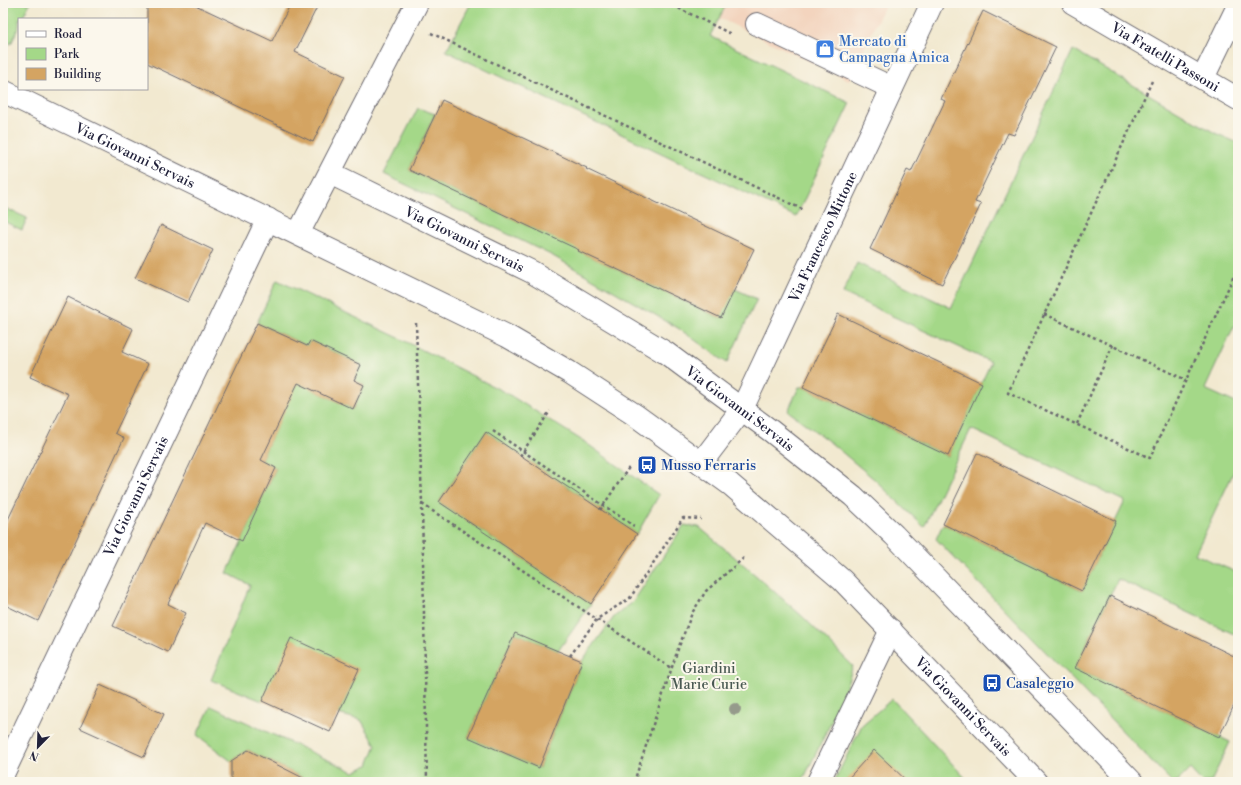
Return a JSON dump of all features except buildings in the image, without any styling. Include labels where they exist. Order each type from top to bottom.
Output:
[{"type":"street","points":[[298,234],[417,3]]},
{"type":"street","name":"Via Francesco Mittone","points":[[701,463],[742,409],[932,3]]},
{"type":"street","name":"Via Fratelli Passoni","points":[[1073,3],[1238,99]]},
{"type":"street","points":[[1203,78],[1238,6]]},
{"type":"street","points":[[757,24],[892,88]]},
{"type":"street","name":"Via Giovanni Servais","points":[[3,91],[507,336],[569,372],[635,415],[730,484],[842,580],[1036,782]]},
{"type":"street","name":"Via Giovanni Servais","points":[[330,173],[532,272],[666,353],[742,409],[853,496],[894,535],[1132,782]]},
{"type":"street","name":"Via Giovanni Servais","points":[[3,774],[268,219]]},
{"type":"street","points":[[818,782],[891,630]]},
{"type":"path","points":[[407,22],[830,222]]},
{"type":"path","points":[[1164,55],[1008,392],[1150,458],[1238,267]]},
{"type":"path","points":[[415,291],[422,504],[427,782]]},
{"type":"path","points":[[1044,314],[1186,380]]},
{"type":"path","points":[[1078,424],[1113,345]]},
{"type":"path","points":[[520,456],[550,411]]},
{"type":"path","points":[[493,432],[634,526]]},
{"type":"path","points":[[600,510],[630,466]]},
{"type":"path","points":[[422,504],[671,668]]},
{"type":"path","points":[[570,656],[596,619],[630,598],[683,518],[701,519]]},
{"type":"path","points":[[634,782],[671,668],[692,613],[706,591],[746,556]]},
{"type":"shaded area","name":"Mercato di Campagna Amica","points":[[727,3],[886,3],[849,80],[719,18]]},
{"type":"green space","points":[[3,3],[30,3],[22,18],[18,18],[18,28],[11,44],[3,40]]},
{"type":"green space","points":[[471,3],[727,3],[710,36],[850,103],[796,217],[446,51]]},
{"type":"green space","points":[[1073,50],[1215,133],[1238,143],[1238,327],[1234,326],[1205,389],[1238,404],[1238,463],[1195,554],[1238,573],[1238,636],[1118,579],[1075,668],[1230,742],[1211,782],[1202,782],[1190,769],[1177,782],[1172,782],[936,539],[943,524],[1082,591],[1125,501],[971,429],[924,527],[874,479],[831,443],[788,411],[799,387],[803,387],[948,456],[991,362],[843,293],[857,263],[951,308]]},
{"type":"green space","points":[[418,108],[435,114],[409,170],[554,238],[603,198],[579,251],[720,318],[735,289],[757,299],[727,363],[678,328],[553,256],[384,174]]},
{"type":"green space","points":[[3,207],[27,218],[22,230],[3,221]]},
{"type":"green space","name":"Giardini Marie Curie","points":[[277,280],[401,339],[508,394],[586,443],[659,495],[637,534],[486,432],[439,502],[591,604],[558,651],[515,633],[468,737],[539,768],[582,661],[614,617],[633,602],[684,525],[699,527],[802,616],[853,666],[841,702],[802,782],[311,782],[248,750],[231,761],[197,735],[211,706],[354,772],[368,765],[376,745],[361,720],[338,714],[358,669],[262,701],[211,680],[250,585],[227,573],[276,468],[261,460],[297,382],[353,409],[364,385],[354,380],[361,365],[310,341],[307,346],[257,323]]},
{"type":"green space","points":[[892,699],[969,782],[834,782],[862,725]]},
{"type":"place","name":"Mercato di Campagna Amica","points":[[825,49]]},
{"type":"place","name":"Musso Ferraris","points":[[647,465]]},
{"type":"place","name":"Casaleggio","points":[[992,683]]}]
